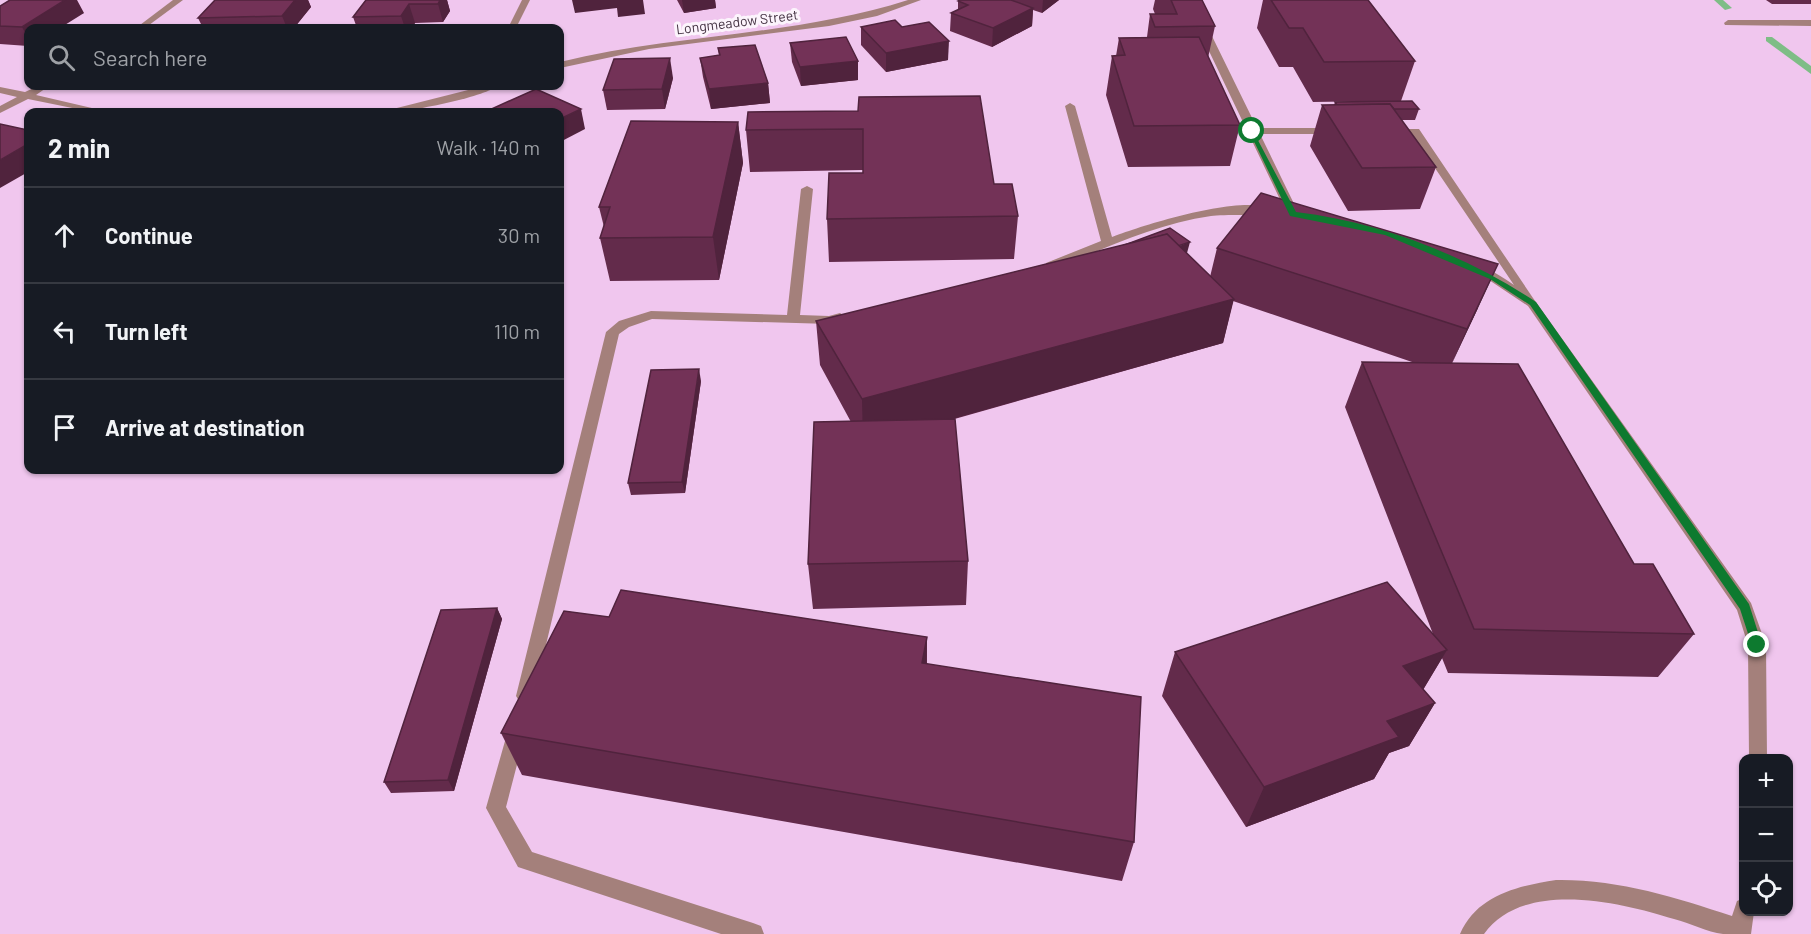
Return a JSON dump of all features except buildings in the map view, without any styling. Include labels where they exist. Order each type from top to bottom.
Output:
[{"type":"street","points":[[146,24],[179,0]]},
{"type":"street","points":[[514,24],[526,0]]},
{"type":"street","name":"Longmeadow Street","points":[[564,64],[623,51],[837,22],[917,0]]},
{"type":"street","points":[[1197,14],[1293,214]]},
{"type":"street","points":[[1728,24],[1811,23]]},
{"type":"street","points":[[0,90],[84,108]]},
{"type":"street","points":[[0,110],[37,90]]},
{"type":"street","points":[[405,108],[480,90]]},
{"type":"street","points":[[1070,106],[1108,244]]},
{"type":"street","points":[[1252,131],[1346,131]]},
{"type":"street","points":[[1380,131],[1415,131],[1745,608],[1757,645],[1758,754]]},
{"type":"street","points":[[793,319],[807,189]]},
{"type":"street","points":[[1030,273],[1165,222],[1215,212],[1252,209],[1309,216]]},
{"type":"street","points":[[1462,264],[1493,277],[1533,303]]},
{"type":"street","points":[[753,934],[525,860],[496,808],[613,332],[624,324],[651,315],[830,320],[852,315]]},
{"type":"street","points":[[1471,934],[1493,907],[1550,889],[1633,894],[1741,932],[1742,916]]},
{"type":"waterway","points":[[1718,0],[1728,8]]},
{"type":"waterway","points":[[1769,39],[1811,71]]},
{"type":"route","points":[[1252,131],[1293,214],[1317,217],[1388,234],[1493,277],[1533,303],[1745,608],[1757,645]]}]
